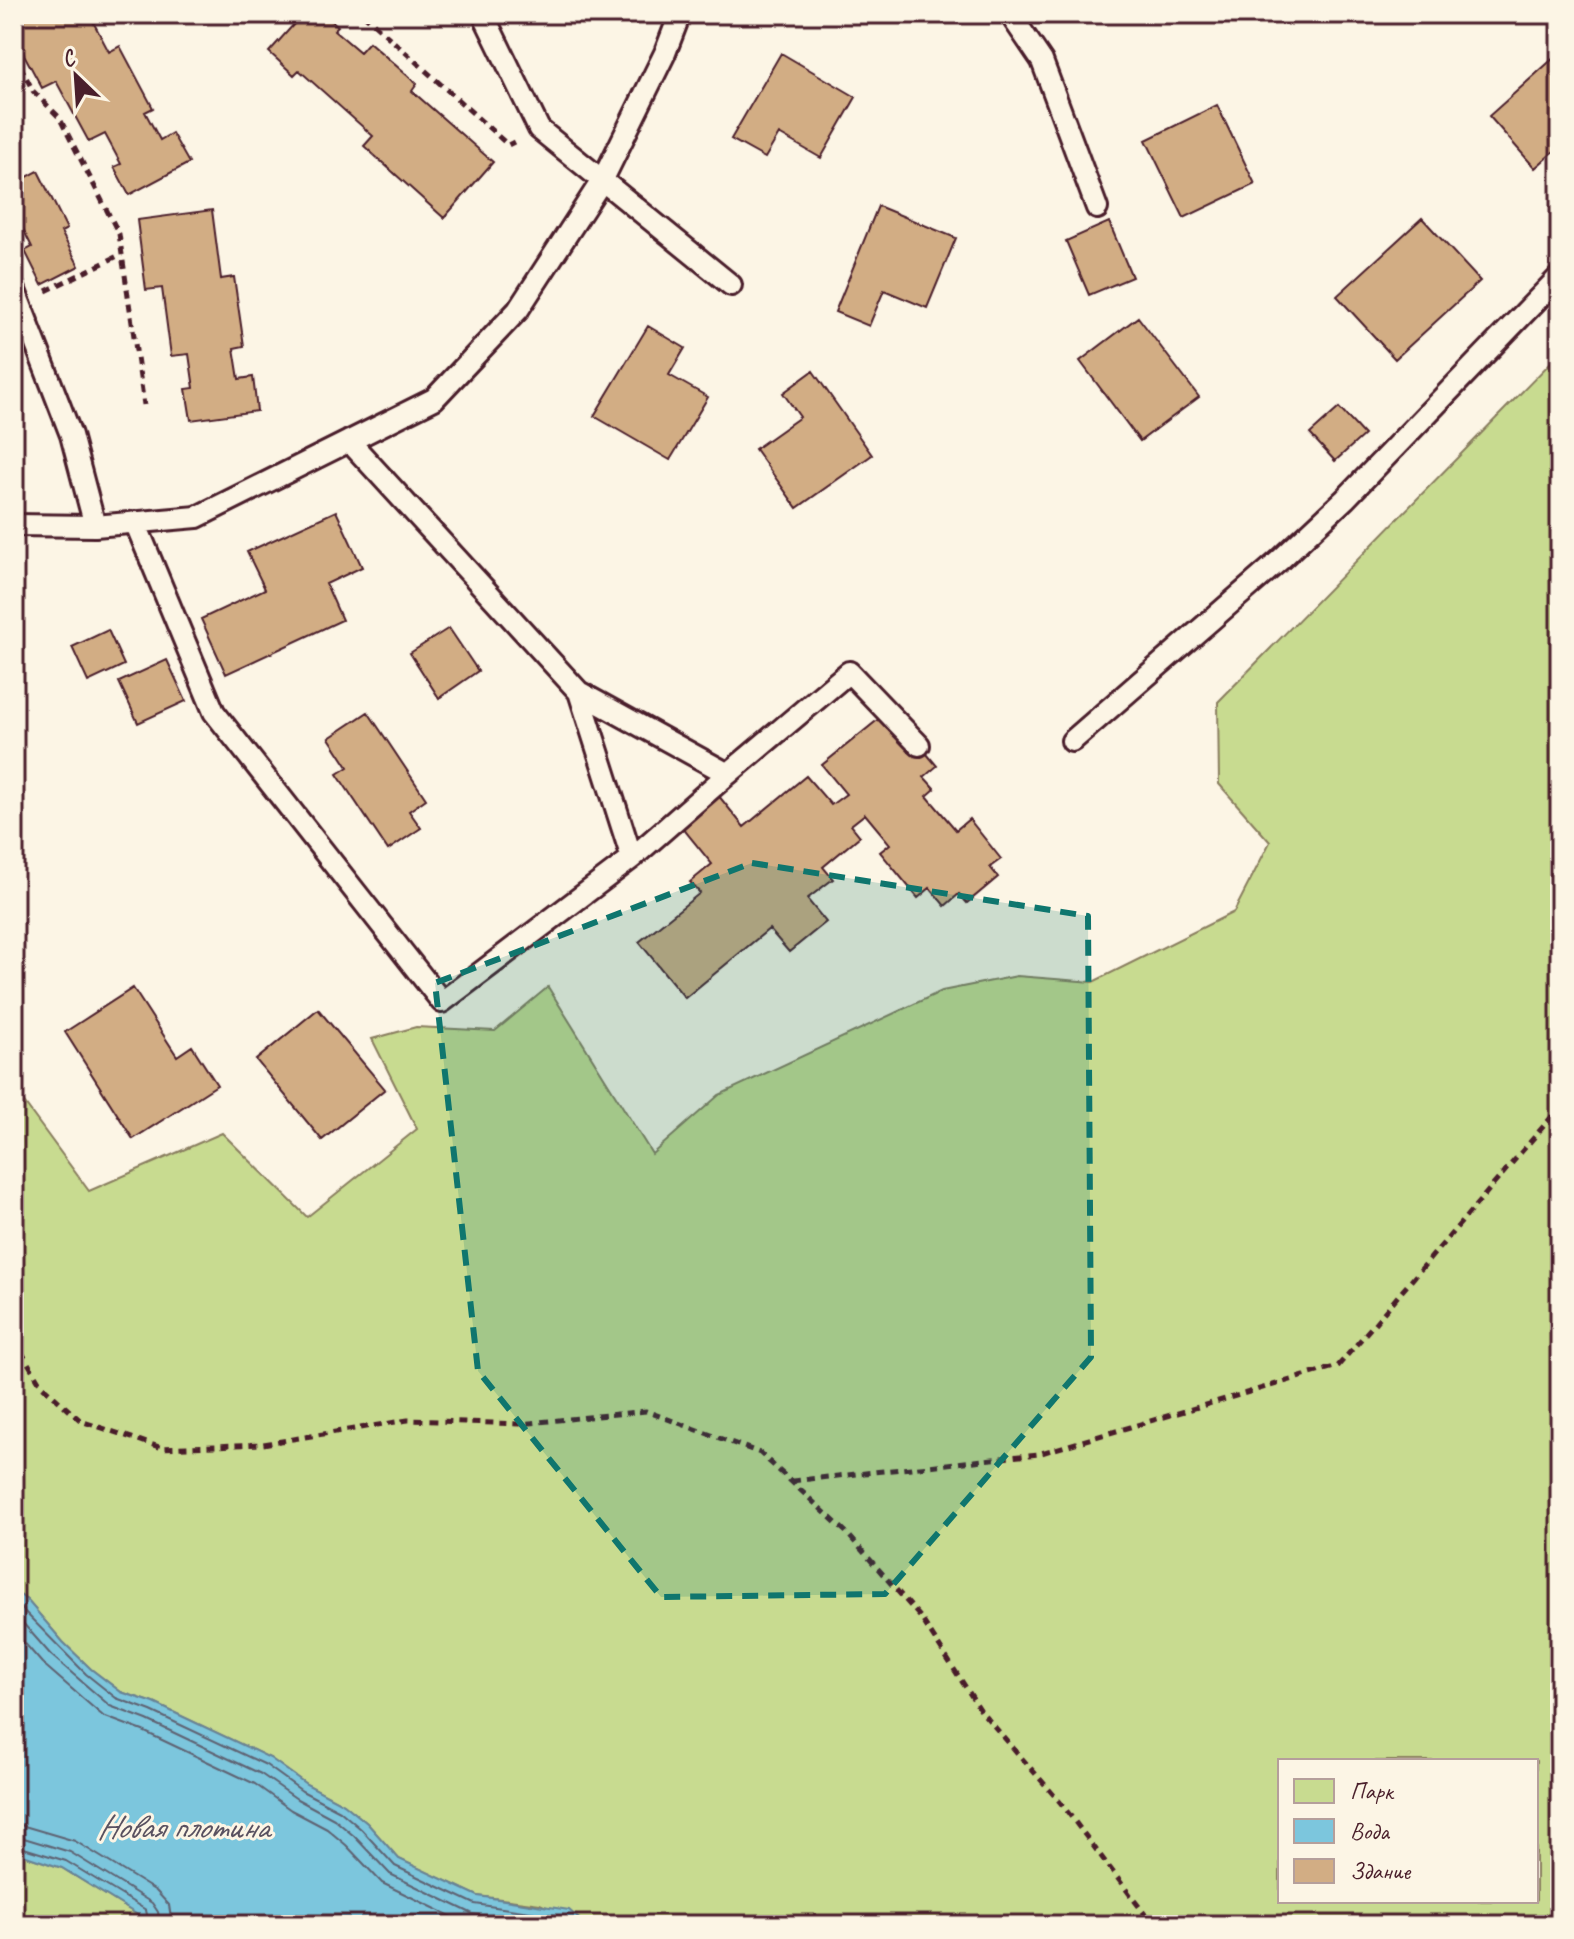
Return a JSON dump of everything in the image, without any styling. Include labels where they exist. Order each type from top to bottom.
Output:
[{"type":"lane","points":[[483,14],[539,129],[731,285]]},
{"type":"lane","points":[[14,525],[95,526],[197,517],[434,399],[518,310],[603,179],[665,53],[680,14]]},
{"type":"lane","points":[[1010,14],[1042,61],[1097,208]]},
{"type":"lane","points":[[1072,741],[1280,560],[1345,499],[1560,276]]},
{"type":"lane","points":[[17,296],[71,435],[95,526]]},
{"type":"lane","points":[[349,441],[579,692],[728,774]]},
{"type":"lane","points":[[135,522],[214,712],[442,1002],[632,858],[849,672],[919,745]]},
{"type":"lane","points":[[579,692],[632,858]]},
{"type":"path","points":[[363,14],[508,145],[539,129]]},
{"type":"path","points":[[14,53],[33,91],[59,117],[119,234],[144,405]]},
{"type":"path","points":[[17,296],[122,254]]},
{"type":"path","points":[[791,1481],[1038,1454],[1338,1366],[1560,1107]]},
{"type":"path","points":[[14,1339],[41,1385],[81,1421],[162,1448],[263,1444],[408,1420],[520,1424],[646,1411],[760,1453],[846,1532],[921,1618],[981,1711],[1060,1802],[1153,1925]]},
{"type":"highlighted area","points":[[752,863],[1088,916],[1091,1357],[885,1594],[661,1597],[478,1371],[435,983]]},
{"type":"green space","points":[[1560,353],[1560,1925],[586,1925],[540,1904],[478,1896],[399,1859],[367,1823],[344,1804],[306,1784],[270,1758],[154,1703],[121,1692],[91,1669],[27,1600],[14,1591],[14,1089],[89,1191],[222,1133],[307,1217],[417,1129],[372,1039],[416,1027],[495,1031],[548,987],[652,1154],[719,1095],[942,991],[1017,976],[1093,982],[1234,912],[1270,842],[1219,784],[1218,702]]},
{"type":"green space","points":[[14,1852],[62,1868],[141,1917],[142,1925],[14,1925]]},
{"type":"water","name":"Новая плотина","points":[[14,1591],[27,1600],[91,1669],[121,1692],[154,1703],[270,1758],[306,1784],[344,1804],[367,1823],[399,1859],[478,1896],[569,1910],[586,1925],[142,1925],[141,1917],[62,1868],[14,1852]]},
{"type":"building","points":[[33,14],[89,14],[109,52],[120,46],[153,108],[145,112],[160,140],[172,133],[189,163],[129,195],[114,167],[121,164],[105,134],[89,142],[56,81],[42,88],[14,36],[14,24]]},
{"type":"building","points":[[303,14],[324,14],[338,26],[334,30],[360,52],[369,42],[417,84],[412,91],[493,162],[444,218],[364,146],[373,136],[299,70],[294,75],[269,52]]},
{"type":"building","points":[[781,53],[856,97],[821,158],[779,134],[765,158],[731,139]]},
{"type":"building","points":[[1556,56],[1560,61],[1560,146],[1535,168],[1489,116]]},
{"type":"building","points":[[1217,105],[1255,184],[1184,218],[1146,140]]},
{"type":"building","points":[[38,171],[67,229],[61,232],[79,266],[42,285],[25,251],[32,247],[14,211],[14,184]]},
{"type":"building","points":[[878,206],[956,238],[927,308],[884,290],[869,326],[835,312]]},
{"type":"building","points":[[212,210],[221,279],[234,277],[244,346],[234,348],[239,379],[253,377],[257,411],[191,420],[186,389],[194,388],[189,354],[171,356],[162,288],[146,290],[137,220]]},
{"type":"building","points":[[1422,218],[1480,281],[1395,359],[1337,296]]},
{"type":"building","points":[[1109,222],[1132,277],[1089,295],[1066,241]]},
{"type":"building","points":[[1138,317],[1199,397],[1140,441],[1080,361]]},
{"type":"building","points":[[648,326],[685,348],[669,375],[708,397],[670,460],[594,416]]},
{"type":"building","points":[[813,371],[872,455],[797,508],[755,449],[800,417],[783,393]]},
{"type":"building","points":[[1339,408],[1364,435],[1335,461],[1310,434]]},
{"type":"building","points":[[336,511],[362,567],[326,584],[342,620],[226,674],[201,619],[265,589],[247,552]]},
{"type":"building","points":[[449,628],[478,671],[439,698],[410,653]]},
{"type":"building","points":[[108,630],[124,665],[88,682],[72,647]]},
{"type":"building","points":[[167,660],[186,701],[138,723],[119,682]]},
{"type":"building","points":[[890,710],[937,766],[924,777],[935,789],[927,796],[956,830],[969,819],[1001,859],[990,867],[998,877],[967,903],[959,894],[945,906],[930,888],[918,898],[880,852],[890,844],[865,814],[851,825],[860,836],[823,867],[833,879],[807,899],[826,922],[789,952],[769,929],[685,998],[639,942],[700,893],[690,882],[712,864],[677,821],[714,790],[744,827],[806,776],[831,805],[846,794],[822,765]]},
{"type":"building","points":[[368,712],[426,799],[409,811],[421,828],[388,850],[337,774],[348,767],[329,738]]},
{"type":"building","points":[[133,988],[177,1056],[192,1046],[217,1085],[133,1139],[65,1032]]},
{"type":"building","points":[[318,1009],[385,1089],[322,1140],[256,1060]]}]
